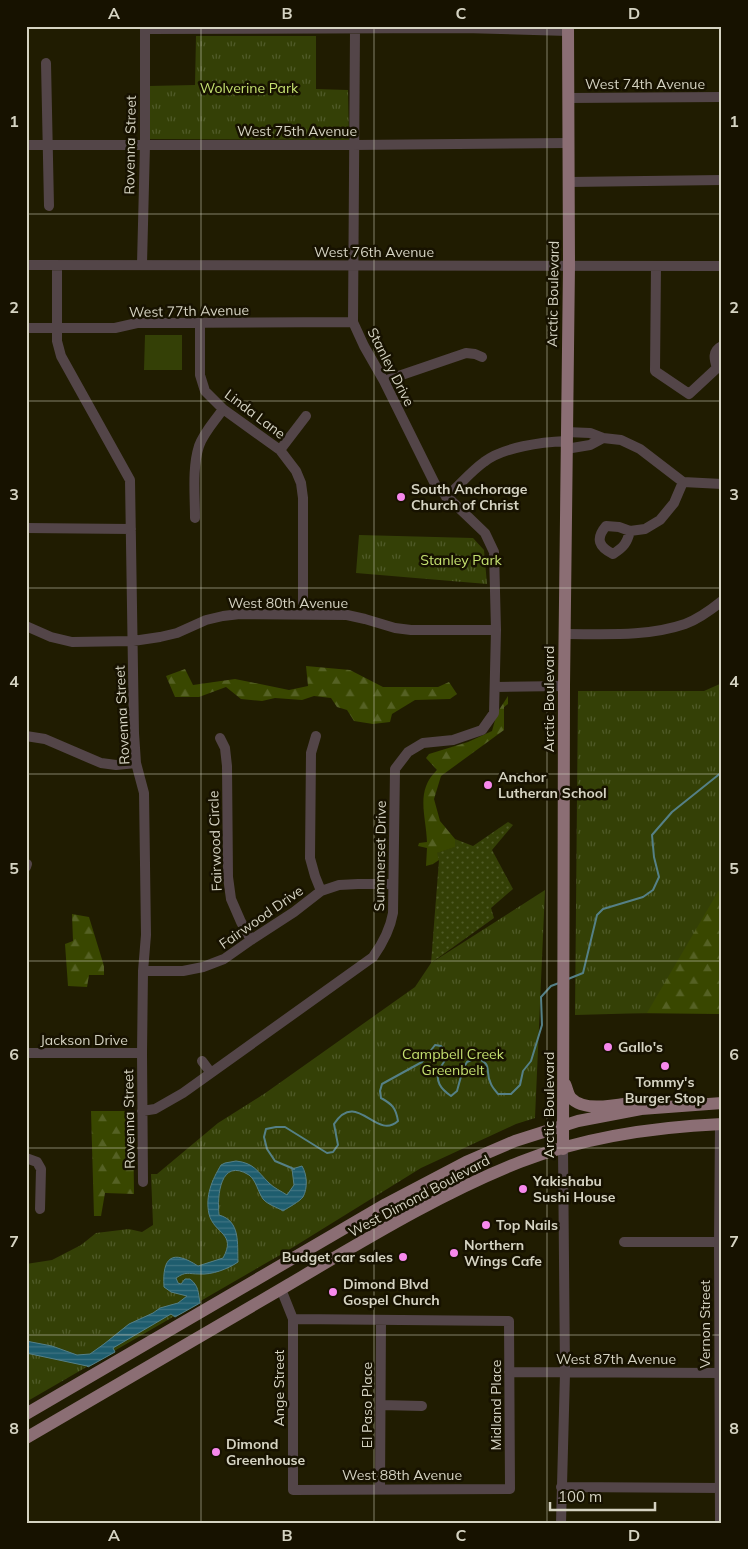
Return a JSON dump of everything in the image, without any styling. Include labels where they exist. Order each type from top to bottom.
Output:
[{"type":"main road","name":"Arctic Boulevard","points":[[563,1149],[564,686],[569,265],[568,29]]},
{"type":"main road","points":[[564,1079],[570,1097],[582,1105],[591,1107],[648,1100],[708,1104]]},
{"type":"main road","name":"West Dimond Boulevard","points":[[26,1414],[386,1204],[466,1162],[515,1141],[610,1114],[641,1109],[722,1103]]},
{"type":"main road","name":"West Dimond Boulevard","points":[[26,1438],[396,1222],[474,1181],[522,1161],[598,1140],[636,1132],[721,1124]]},
{"type":"street","points":[[145,28],[355,29],[464,27],[568,29]]},
{"type":"street","name":"Rovenna Street","points":[[142,264],[145,28]]},
{"type":"street","name":"Stanley Drive","points":[[355,29],[353,322],[436,486],[485,533],[494,552],[496,687]]},
{"type":"street","points":[[46,63],[49,206]]},
{"type":"street","name":"West 74th Avenue","points":[[568,98],[722,97]]},
{"type":"street","name":"West 75th Avenue","points":[[26,145],[568,143]]},
{"type":"street","points":[[569,182],[722,180]]},
{"type":"street","name":"West 76th Avenue","points":[[26,265],[722,266]]},
{"type":"street","name":"Rovenna Street","points":[[57,266],[57,341],[61,356],[130,480],[134,733],[136,763],[144,793],[146,935],[143,971],[142,1053],[144,1182]]},
{"type":"street","points":[[656,266],[655,371],[689,394],[719,369],[714,356],[716,350],[722,346]]},
{"type":"street","name":"West 77th Avenue","points":[[26,328],[115,328],[137,323],[353,322]]},
{"type":"street","name":"Linda Lane","points":[[200,323],[200,374],[205,391],[223,409],[280,450],[296,471],[301,483],[303,498],[302,614]]},
{"type":"street","points":[[384,381],[466,354],[475,354],[482,357]]},
{"type":"street","points":[[195,518],[196,462],[199,446],[223,409]]},
{"type":"street","points":[[280,450],[306,416]]},
{"type":"street","points":[[566,441],[590,433],[603,438],[622,440],[640,449],[683,482],[722,484]]},
{"type":"street","points":[[446,497],[484,462],[500,453],[552,441],[590,445],[603,438]]},
{"type":"street","points":[[630,531],[645,529],[660,520],[674,502],[683,482]]},
{"type":"street","points":[[26,528],[131,529]]},
{"type":"street","points":[[565,634],[627,634],[658,631],[687,624],[722,602]]},
{"type":"street","name":"West 80th Avenue","points":[[26,626],[51,637],[72,642],[133,641],[160,637],[177,633],[206,620],[223,616],[347,615],[395,628],[411,630],[496,630]]},
{"type":"street","points":[[496,687],[564,686]]},
{"type":"street","name":"Summerset Drive","points":[[142,1111],[155,1109],[183,1093],[373,957],[384,942],[391,926],[393,913],[396,769],[408,752],[423,743],[453,740],[482,730],[494,713],[496,687]]},
{"type":"street","points":[[26,736],[45,739],[101,764],[136,763]]},
{"type":"street","points":[[316,736],[311,753],[310,858],[314,876],[321,891]]},
{"type":"street","name":"Fairwood Circle","points":[[220,738],[225,748],[227,766],[228,877],[231,899],[251,940]]},
{"type":"street","name":"Fairwood Drive","points":[[143,971],[183,971],[203,967],[224,959],[294,912],[321,891],[339,885],[393,884]]},
{"type":"street","name":"Jackson Drive","points":[[26,1053],[142,1053]]},
{"type":"street","points":[[202,1061],[211,1073]]},
{"type":"street","name":"Vernon Street","points":[[720,1523],[719,1242],[721,1124]]},
{"type":"street","name":"Arctic Boulevard","points":[[561,1523],[565,1373],[563,1149]]},
{"type":"street","points":[[26,1158],[39,1160],[41,1169],[40,1209]]},
{"type":"street","points":[[624,1242],[719,1242]]},
{"type":"street","name":"Ange Street","points":[[281,1289],[293,1320],[293,1490]]},
{"type":"street","points":[[293,1320],[381,1320]]},
{"type":"street","name":"Midland Place","points":[[381,1320],[509,1322],[510,1489]]},
{"type":"street","name":"El Paso Place","points":[[380,1489],[381,1320]]},
{"type":"street","name":"West 87th Avenue","points":[[509,1372],[720,1373]]},
{"type":"street","points":[[381,1405],[422,1406]]},
{"type":"street","points":[[561,1487],[721,1488]]},
{"type":"street","name":"West 88th Avenue","points":[[293,1490],[510,1489]]},
{"type":"green space","name":"Wolverine Park","points":[[196,36],[316,36],[316,89],[348,90],[349,140],[150,139],[149,86],[195,85]]},
{"type":"green space","points":[[145,335],[182,335],[182,370],[144,370]]},
{"type":"green space","name":"Stanley Park","points":[[359,535],[473,538],[484,550],[487,584],[356,573]]},
{"type":"green space","points":[[306,666],[350,670],[383,687],[438,687],[449,682],[457,694],[450,699],[415,700],[392,714],[390,722],[373,724],[354,721],[347,710],[337,707],[331,698],[314,696],[302,700],[275,698],[262,701],[241,699],[226,687],[199,697],[175,697],[166,676],[185,669],[193,685],[235,679],[289,690],[308,686]]},
{"type":"green space","points":[[722,683],[722,885],[647,1013],[575,1015],[578,691],[704,691]]},
{"type":"green space","points":[[508,696],[508,704],[504,707],[504,730],[441,776],[434,799],[440,821],[455,839],[455,847],[437,853],[439,860],[426,866],[427,848],[418,846],[419,843],[427,842],[423,804],[424,795],[430,778],[437,770],[426,758],[429,754],[468,742],[492,731],[497,713]]},
{"type":"green space","points":[[722,819],[722,971],[719,1014],[625,1013]]},
{"type":"green space","points":[[508,822],[513,825],[492,850],[513,889],[491,908],[494,918],[431,963],[439,860],[436,853],[454,847],[455,839],[473,846]]},
{"type":"green space","name":"Campbell Creek Greenbelt","points":[[545,890],[535,1118],[516,1124],[421,1168],[287,1251],[26,1402],[26,1264],[52,1260],[81,1245],[96,1233],[129,1229],[142,1232],[153,1225],[151,1174],[157,1174],[218,1123],[264,1094],[415,987],[431,963]]},
{"type":"green space","points":[[72,914],[89,917],[104,966],[104,975],[89,975],[87,987],[68,986],[65,944],[73,941]]},
{"type":"green space","points":[[91,1111],[133,1111],[134,1194],[105,1193],[101,1216],[94,1216]]},
{"type":"water","points":[[236,1161],[251,1166],[271,1185],[287,1195],[294,1185],[292,1169],[302,1166],[306,1177],[306,1189],[301,1199],[283,1211],[263,1199],[249,1175],[239,1171],[232,1171],[226,1175],[220,1189],[219,1215],[231,1222],[234,1228],[238,1262],[214,1272],[185,1274],[176,1278],[178,1283],[181,1284],[185,1279],[190,1279],[195,1284],[200,1303],[175,1317],[171,1314],[113,1348],[115,1352],[88,1367],[26,1353],[26,1341],[52,1346],[77,1355],[90,1354],[129,1324],[160,1308],[178,1303],[187,1296],[171,1292],[164,1287],[167,1263],[175,1257],[198,1266],[223,1258],[227,1250],[226,1238],[212,1221],[209,1214],[208,1201],[212,1182],[221,1165]]},
{"type":"waterway","points":[[568,979],[583,973],[597,915],[603,909],[643,897],[653,890],[659,877],[654,857],[652,835],[672,812],[722,772]]},
{"type":"waterway","points":[[294,1169],[275,1161],[267,1149],[264,1137],[266,1129],[285,1127],[327,1153],[333,1152],[338,1145],[334,1124],[342,1115],[351,1112],[359,1113],[374,1122],[390,1125],[398,1121],[393,1107],[381,1098],[382,1084],[422,1062],[435,1045],[441,1046],[445,1055],[438,1073],[438,1081],[451,1096],[457,1091],[467,1062],[476,1058],[482,1060],[487,1065],[489,1079],[498,1094],[511,1094],[520,1085],[523,1071],[531,1061],[542,1025],[541,997],[551,986],[559,983]]},
{"type":"place","name":"South Anchorage Church of Christ","points":[[401,497]]},
{"type":"place","name":"Anchor Lutheran School","points":[[488,785]]},
{"type":"place","name":"Gallo's","points":[[608,1047]]},
{"type":"place","name":"Tommy's Burger Stop","points":[[665,1066]]},
{"type":"place","name":"Yakishabu Sushi House","points":[[523,1189]]},
{"type":"place","name":"Top Nails","points":[[486,1225]]},
{"type":"place","name":"Northern Wings Cafe","points":[[454,1253]]},
{"type":"place","name":"Budget car sales","points":[[403,1257]]},
{"type":"place","name":"Dimond Blvd Gospel Church","points":[[333,1292]]},
{"type":"place","name":"Dimond Greenhouse","points":[[216,1452]]}]
